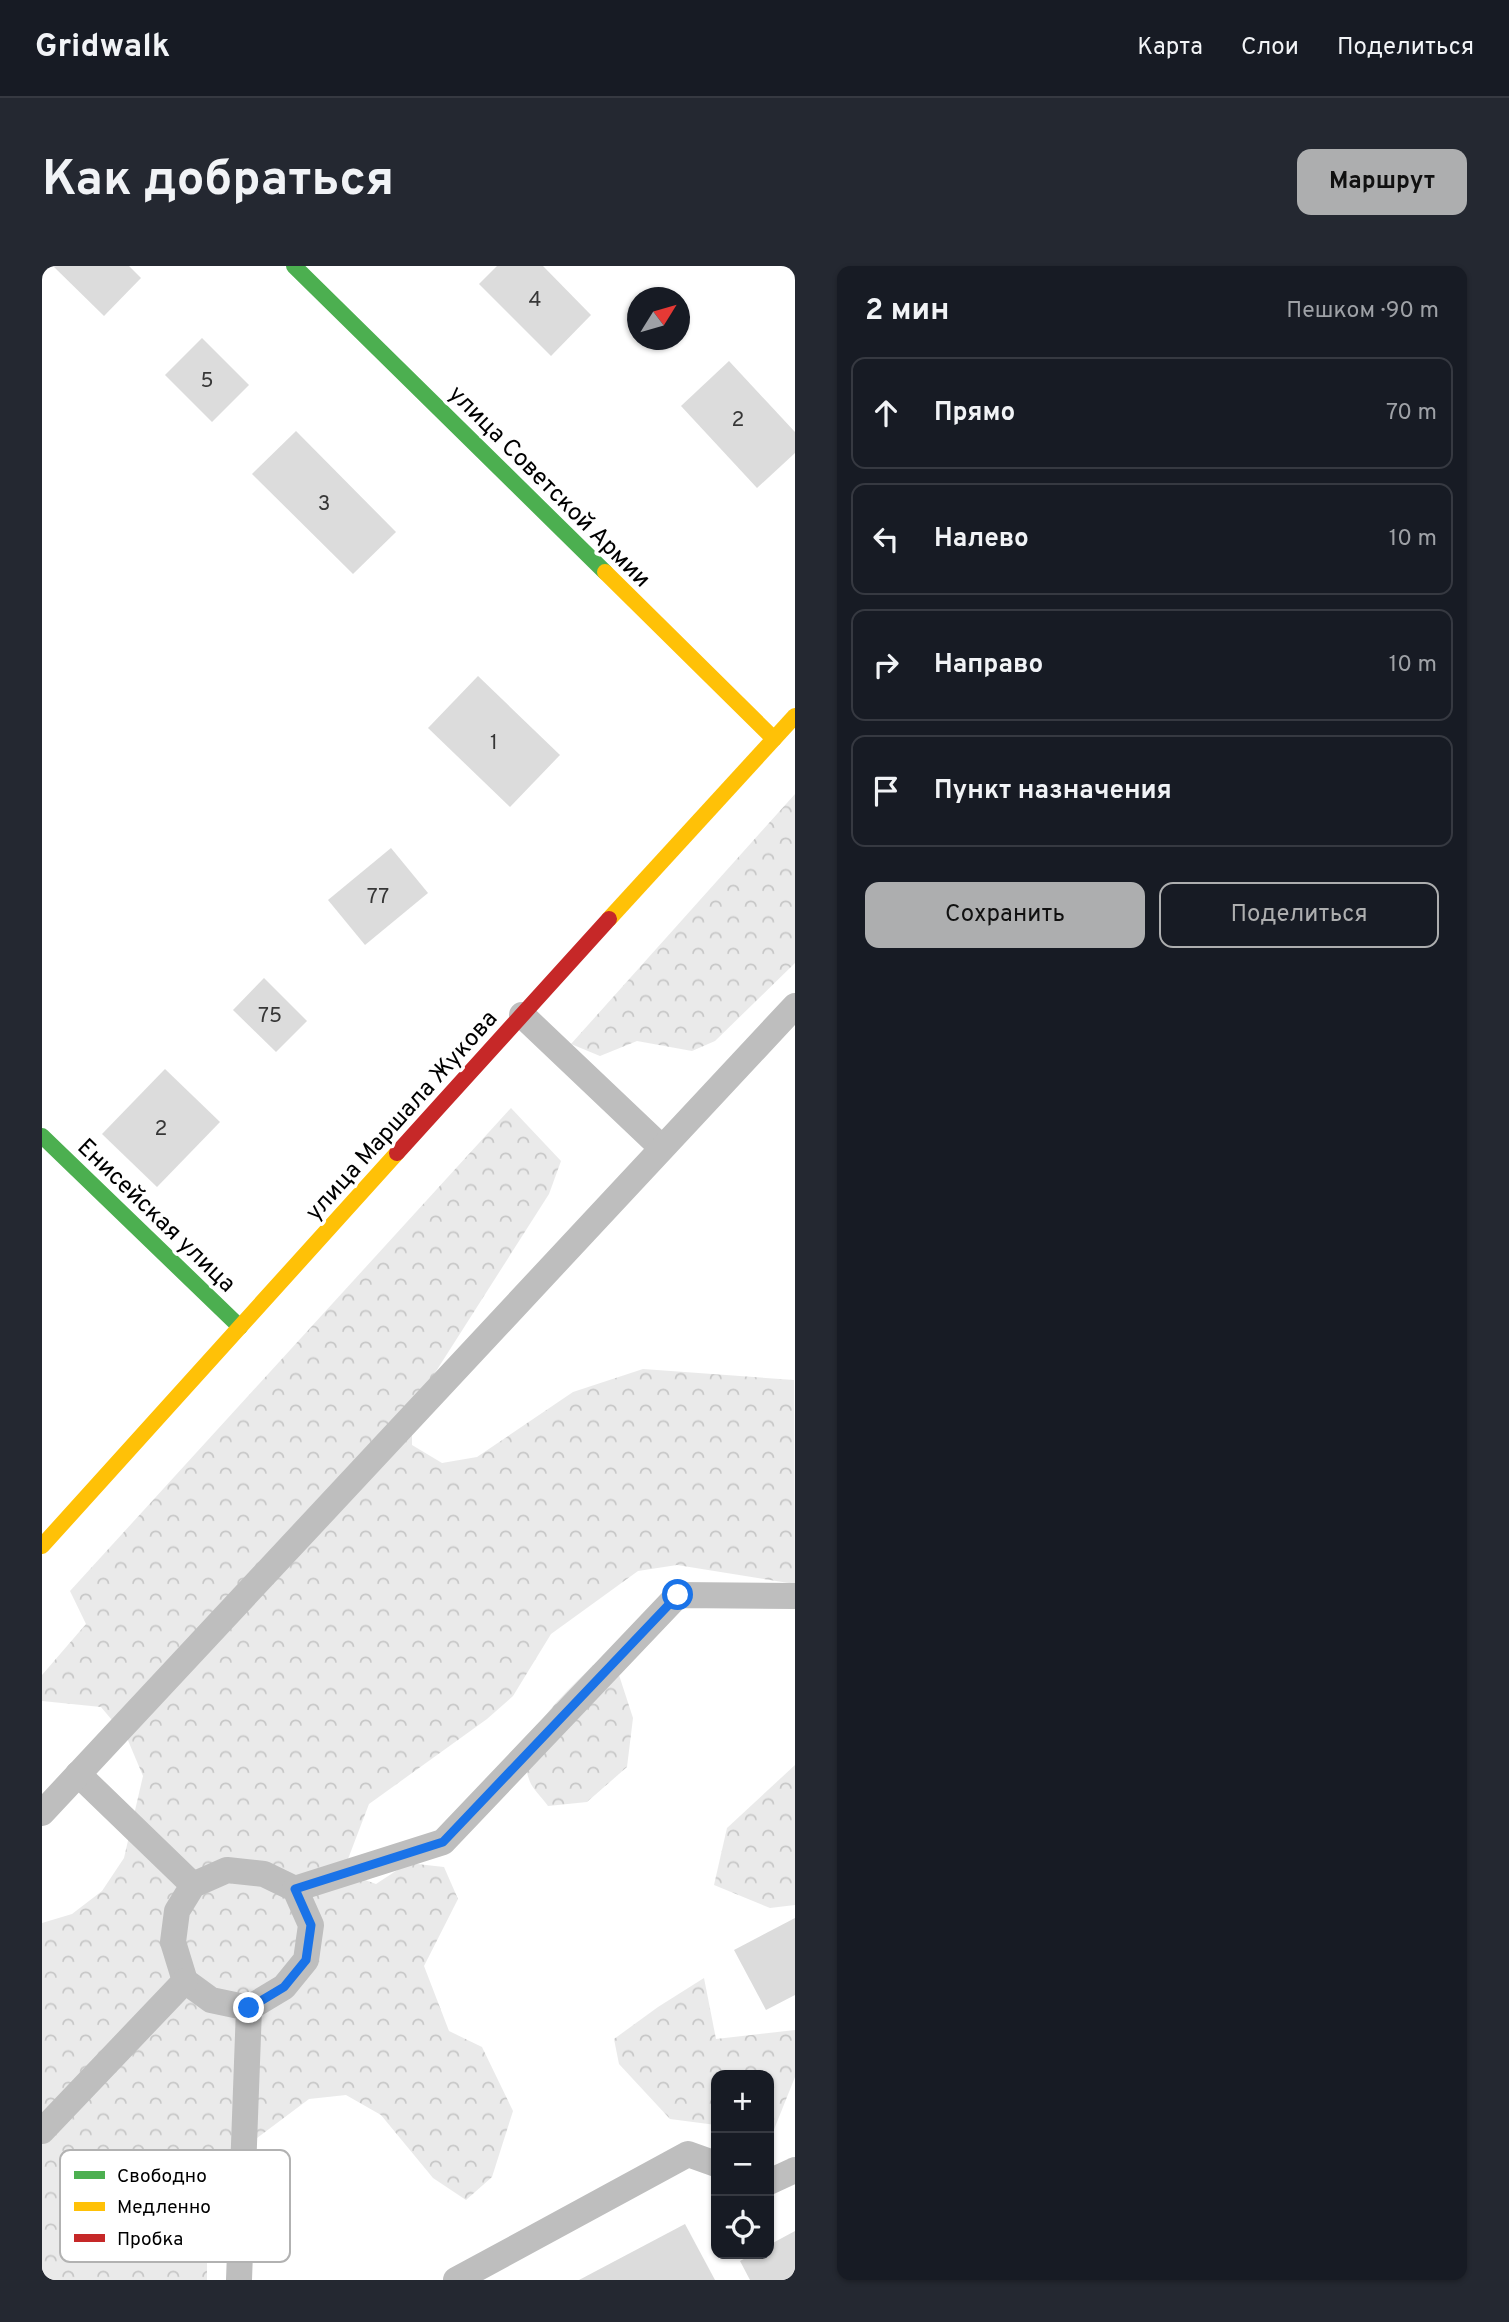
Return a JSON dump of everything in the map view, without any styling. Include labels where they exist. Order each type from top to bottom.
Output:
[{"type":"main road","name":"улица Советской Армии","points":[[294,266],[774,739]]},
{"type":"main road","name":"улица Маршала Жукова","points":[[42,1546],[795,716]]},
{"type":"main road","name":"Енисейская улица","points":[[42,1136],[240,1327]]},
{"type":"lane","points":[[42,1813],[795,1006]]},
{"type":"lane","points":[[522,1015],[662,1148]]},
{"type":"lane","points":[[295,1889],[443,1842],[678,1595],[795,1596]]},
{"type":"lane","points":[[78,1774],[193,1885]]},
{"type":"lane","points":[[227,1870],[264,1874],[295,1889],[311,1925],[306,1960],[284,1987],[249,2008],[211,2000],[185,1980],[173,1942],[177,1911],[193,1885],[227,1870]]},
{"type":"lane","points":[[42,2131],[185,1980]]},
{"type":"lane","points":[[244,2150],[249,2008]]},
{"type":"lane","points":[[456,2280],[688,2154],[711,2162]]},
{"type":"lane","points":[[774,2180],[795,2170]]},
{"type":"lane","points":[[239,2280],[240,2262]]},
{"type":"green space","points":[[795,794],[795,963],[715,1041],[692,1051],[637,1041],[600,1056],[571,1044]]},
{"type":"green space","points":[[511,1108],[561,1161],[549,1194],[412,1409],[412,1445],[442,1463],[477,1457],[573,1392],[643,1369],[794,1380],[795,1584],[677,1565],[638,1571],[551,1634],[513,1696],[487,1719],[369,1804],[343,1872],[376,1884],[408,1863],[444,1867],[458,1899],[424,1966],[449,2031],[482,2047],[513,2111],[492,2177],[466,2200],[433,2178],[381,2115],[346,2095],[309,2099],[253,2141],[249,2150],[60,2150],[60,2262],[207,2262],[207,2280],[42,2280],[42,1923],[72,1914],[102,1891],[124,1858],[143,1776],[127,1738],[101,1707],[42,1701],[42,1675],[86,1624],[70,1591]]},
{"type":"green space","points":[[593,1665],[618,1672],[633,1718],[627,1767],[587,1802],[548,1806],[531,1784],[526,1767],[528,1750],[544,1718]]},
{"type":"green space","points":[[795,1765],[795,1905],[770,1908],[714,1885],[727,1828]]},
{"type":"green space","points":[[704,1978],[716,2039],[795,2030],[795,2077],[774,2130],[774,2070],[711,2070],[711,2124],[670,2119],[619,2064],[614,2039]]},
{"type":"building","points":[[53,266],[129,266],[141,278],[104,316]]},
{"type":"building","points":[[497,266],[543,266],[591,315],[551,356],[479,284]]},
{"type":"building","points":[[202,338],[249,385],[212,422],[165,375]]},
{"type":"building","points":[[729,361],[795,432],[795,453],[757,488],[681,406]]},
{"type":"building","points":[[296,431],[396,532],[353,574],[252,474]]},
{"type":"building","points":[[478,676],[560,755],[510,807],[428,728]]},
{"type":"building","points":[[391,848],[428,893],[365,945],[328,900]]},
{"type":"building","points":[[264,978],[307,1021],[276,1052],[233,1010]]},
{"type":"building","points":[[165,1069],[220,1122],[157,1187],[102,1134]]},
{"type":"building","points":[[795,1918],[795,1995],[766,2010],[734,1950]]},
{"type":"building","points":[[685,2224],[715,2280],[579,2280]]},
{"type":"building","points":[[795,2231],[795,2280],[750,2280],[740,2261],[774,2259],[774,2242]]},
{"type":"traffic: fast","points":[[294,266],[605,572]]},
{"type":"traffic: fast","points":[[42,1136],[240,1327]]},
{"type":"traffic: slow","points":[[605,572],[774,739]]},
{"type":"traffic: slow","points":[[609,919],[795,716]]},
{"type":"traffic: slow","points":[[42,1546],[397,1153]]},
{"type":"traffic: jam","points":[[397,1153],[609,919]]},
{"type":"route","points":[[249,2008],[284,1987],[306,1960],[311,1925],[295,1889],[443,1842],[678,1595]]}]
